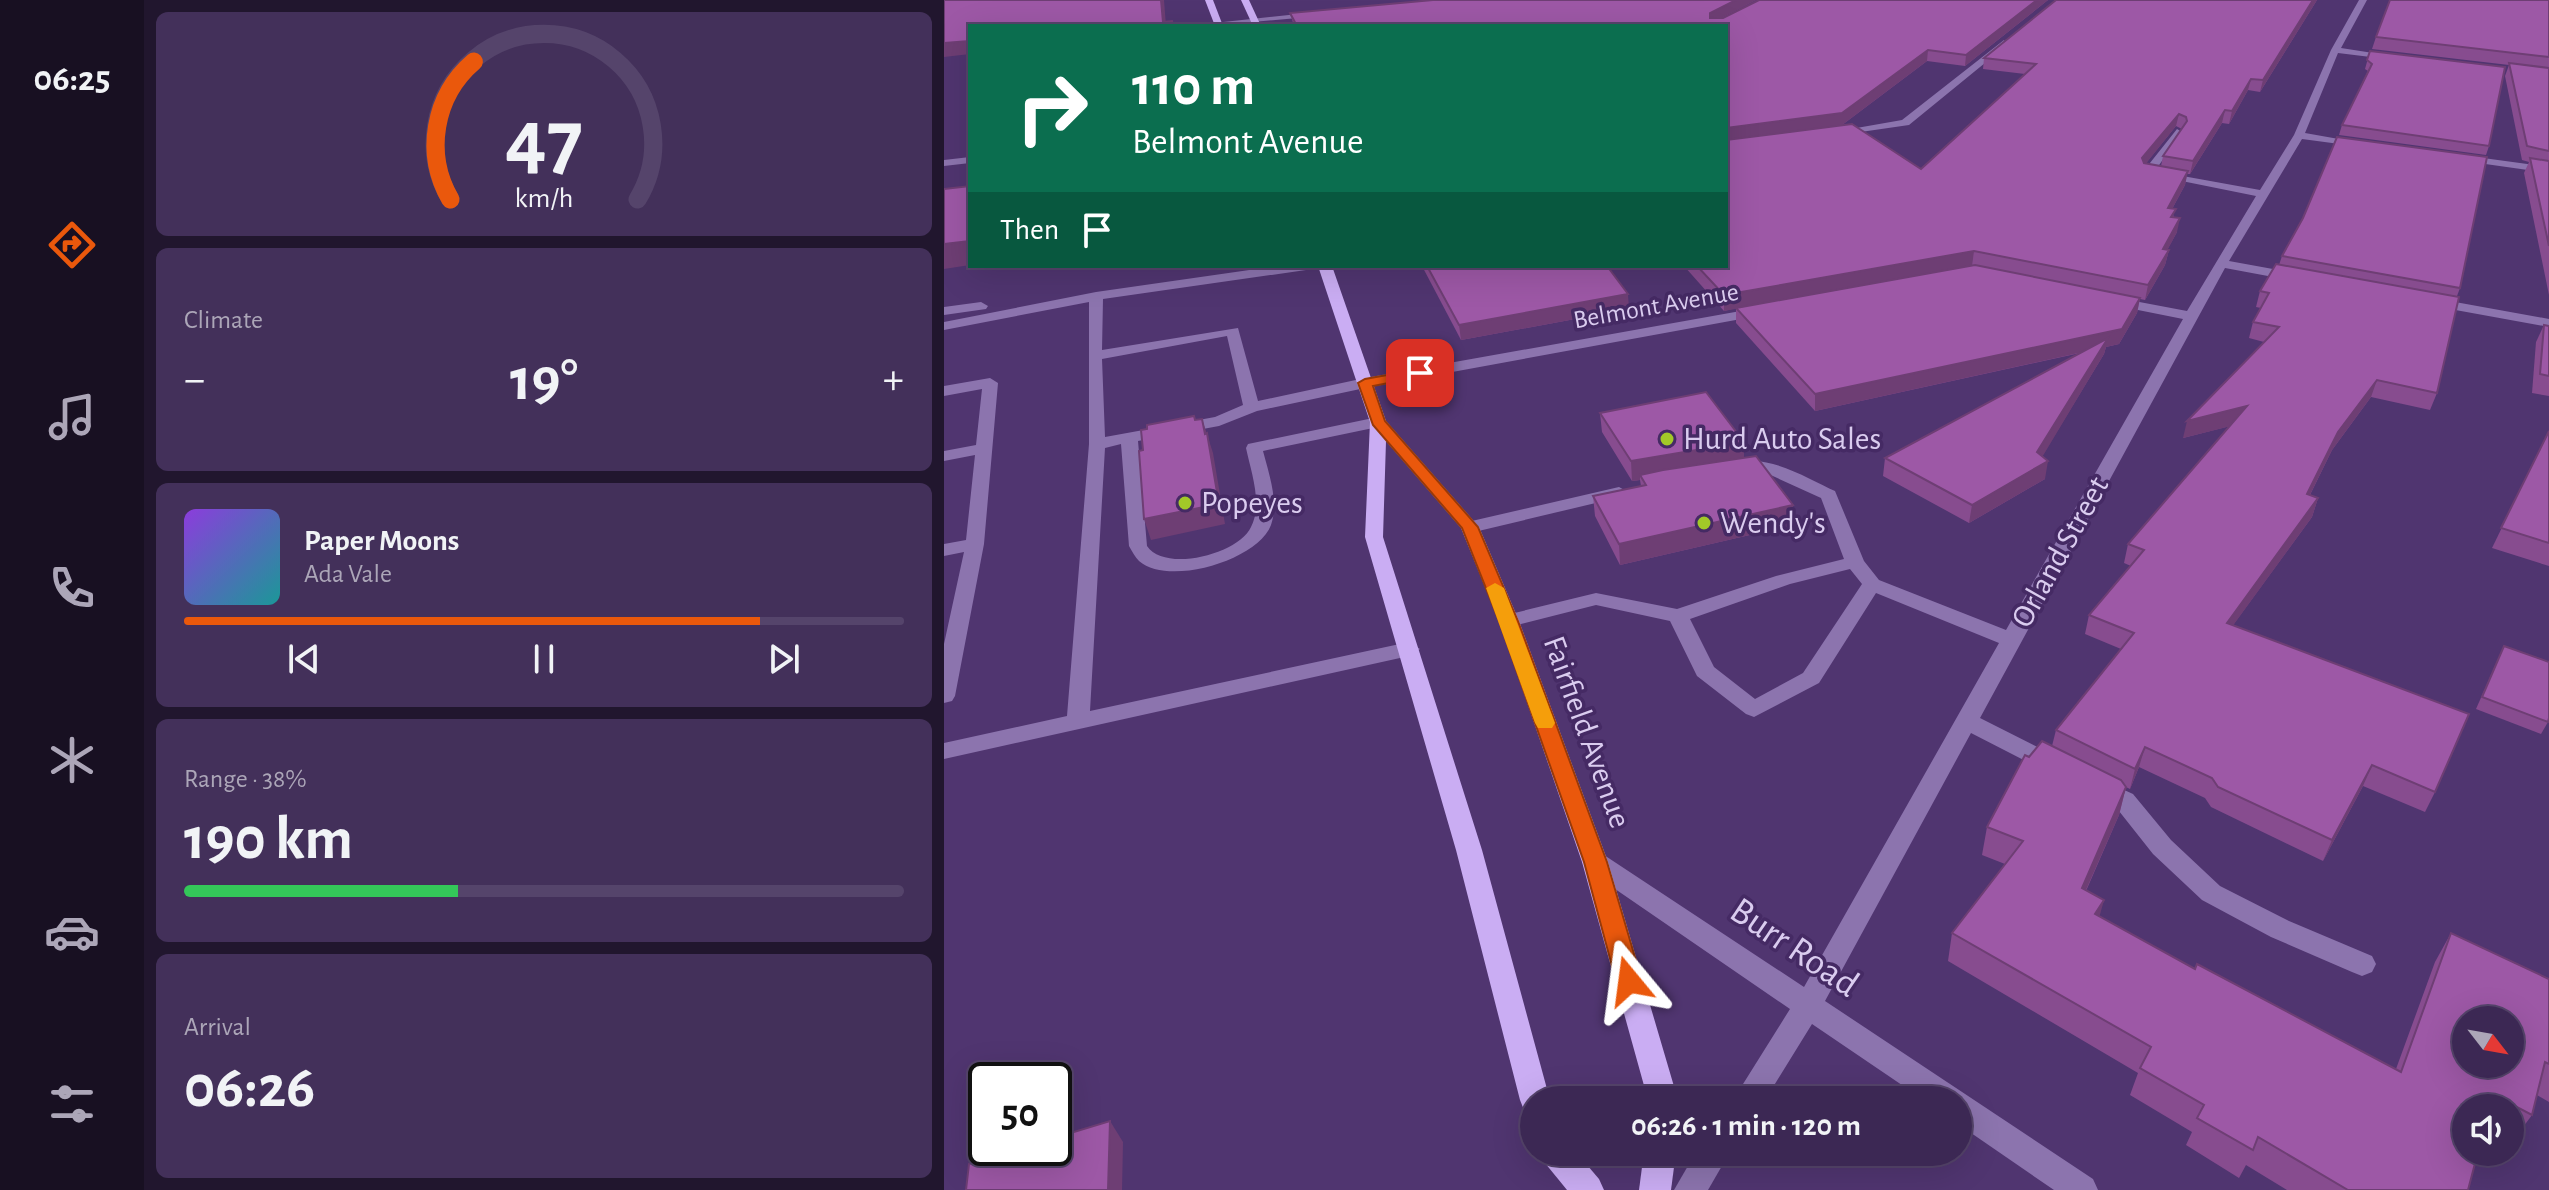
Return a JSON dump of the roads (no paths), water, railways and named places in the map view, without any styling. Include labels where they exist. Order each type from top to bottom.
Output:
[{"type":"main road","points":[[1209,0],[1218,24]]},
{"type":"main road","points":[[1245,0],[1256,23]]},
{"type":"main road","name":"Fairfield Avenue","points":[[1326,268],[1378,422],[1374,537],[1469,850],[1531,1086]]},
{"type":"main road","name":"Fairfield Avenue","points":[[1378,422],[1470,527],[1509,621],[1595,862],[1659,1086]]},
{"type":"main road","points":[[1568,1166],[1588,1190]]},
{"type":"main road","points":[[1655,1190],[1658,1166]]},
{"type":"street","name":"Orland Street","points":[[1757,1086],[1808,1006],[2191,316],[2299,135],[2335,50],[2363,0]]},
{"type":"street","points":[[1218,24],[1256,23],[1323,13]]},
{"type":"street","points":[[1815,135],[1905,123],[2011,38]]},
{"type":"street","points":[[2335,50],[2411,59]]},
{"type":"street","points":[[2177,132],[2148,173],[2263,194]]},
{"type":"street","points":[[2299,135],[2377,146]]},
{"type":"street","points":[[2455,157],[2549,170]]},
{"type":"street","points":[[944,163],[968,160]]},
{"type":"street","points":[[2221,263],[2314,280]]},
{"type":"street","points":[[944,326],[1096,296],[1292,268]]},
{"type":"street","points":[[944,311],[1028,299],[1096,296]]},
{"type":"street","points":[[1078,720],[1097,444],[1094,356],[1096,296]]},
{"type":"street","points":[[2098,298],[2191,316]]},
{"type":"street","points":[[2424,300],[2549,323]]},
{"type":"street","name":"Belmont Avenue","points":[[1097,444],[1219,421],[1252,407],[1365,383],[1772,310]]},
{"type":"street","points":[[1094,356],[1233,331],[1252,407]]},
{"type":"street","points":[[944,391],[990,383],[975,544],[949,646],[944,696]]},
{"type":"street","points":[[1129,437],[1138,546],[1148,560],[1169,566],[1188,566],[1237,550],[1260,531],[1266,511],[1254,448],[1378,422]]},
{"type":"street","points":[[944,456],[982,449]]},
{"type":"street","points":[[1722,473],[1766,466],[1829,495],[1855,562],[1872,584],[2011,640]]},
{"type":"street","points":[[1470,527],[1635,488]]},
{"type":"street","points":[[944,550],[975,544]]},
{"type":"street","points":[[1509,621],[1596,599],[1678,616],[1783,580],[1855,562]]},
{"type":"street","points":[[1678,616],[1705,671],[1754,709],[1811,678],[1872,584]]},
{"type":"street","points":[[944,751],[1409,649]]},
{"type":"street","points":[[1966,721],[2124,800],[2162,847],[2211,893],[2280,929],[2362,964]]},
{"type":"street","name":"Burr Road","points":[[1595,862],[1928,1086]]},
{"type":"street","points":[[1972,1115],[2082,1190]]},
{"type":"street","points":[[1690,1190],[1705,1166]]},
{"type":"place","name":"Hurd Auto Sales","points":[[1667,439]]},
{"type":"place","name":"Popeyes","points":[[1185,503]]},
{"type":"place","name":"Wendy's","points":[[1704,523]]}]
